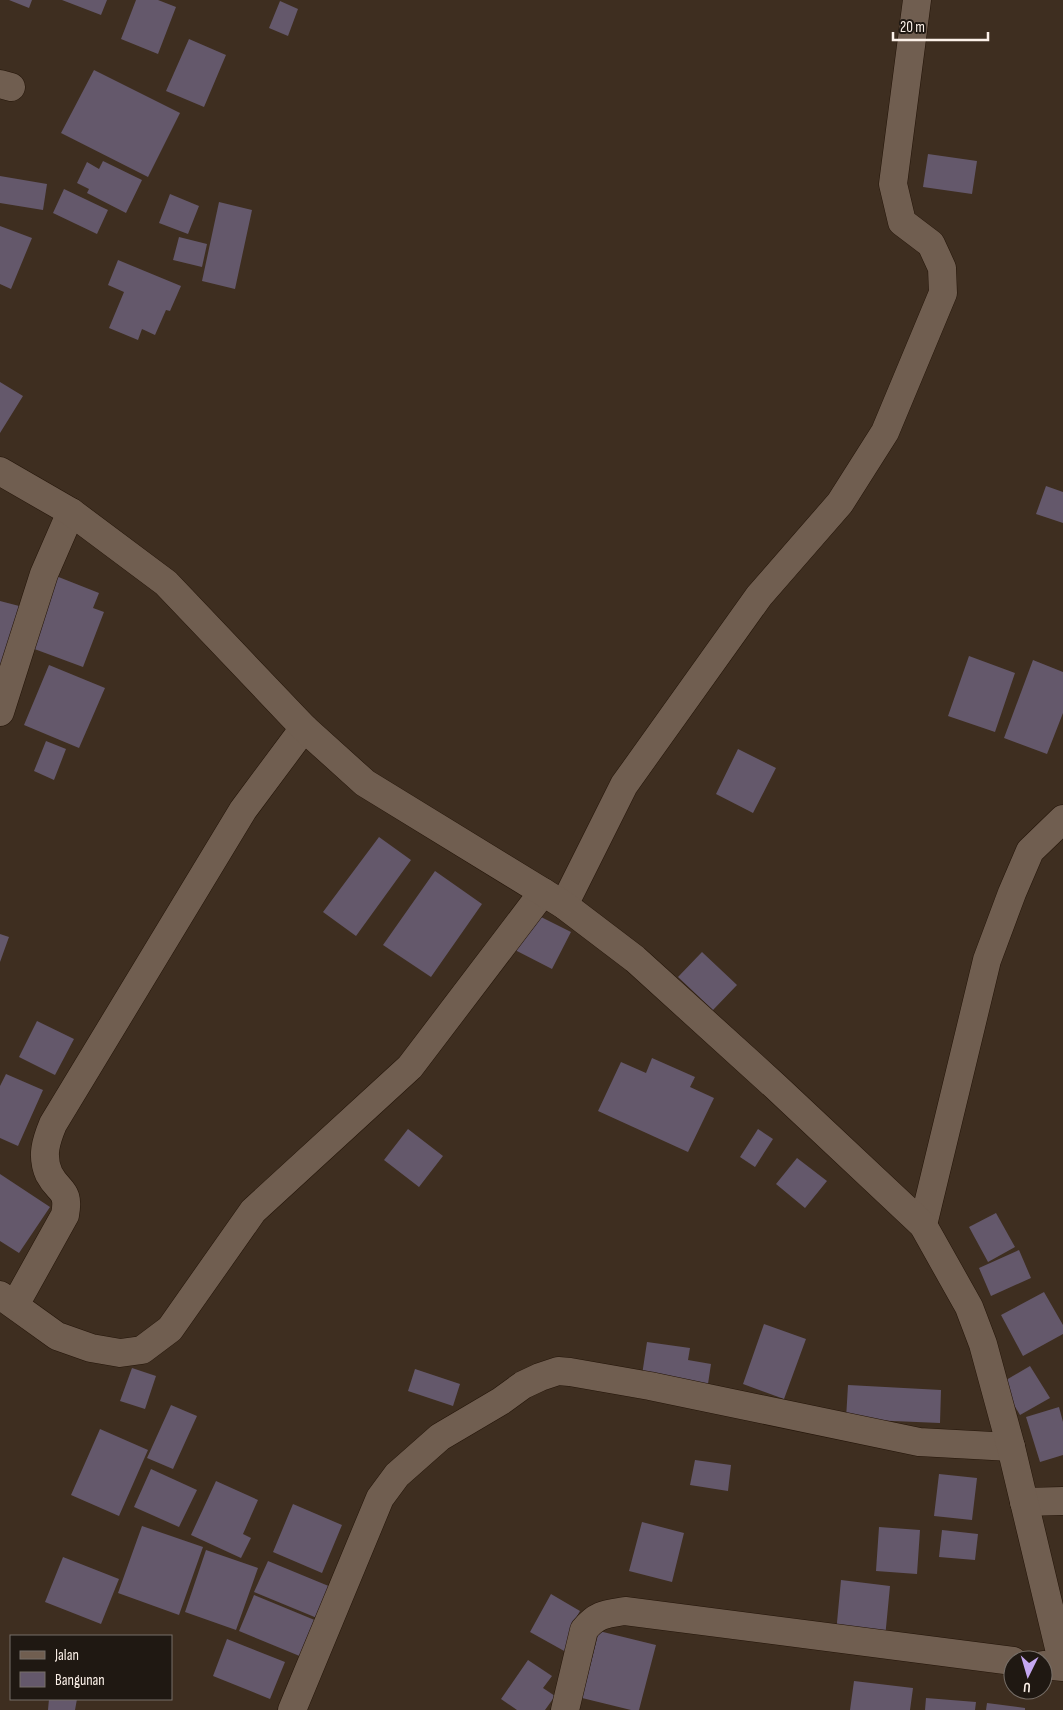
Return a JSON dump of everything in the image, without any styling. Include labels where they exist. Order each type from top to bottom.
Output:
[{"type":"street","points":[[304,728],[243,810],[53,1124],[44,1145],[50,1174],[64,1193],[68,1202],[66,1216],[7,1300],[56,1336],[91,1348],[120,1353],[142,1350],[170,1329],[253,1211],[410,1067],[554,899],[624,786],[759,596],[840,502],[885,432],[943,293],[942,268],[931,244],[902,222],[893,184],[917,0]]},
{"type":"street","points":[[0,471],[71,512],[166,583],[258,682],[304,728],[366,783],[554,899],[635,959],[775,1086],[923,1225],[969,1307],[983,1344],[1011,1447],[1063,1666]]},
{"type":"street","points":[[0,712],[44,574],[71,512]]},
{"type":"street","points":[[923,1225],[987,960],[1012,892],[1030,851],[1063,819]]},
{"type":"street","points":[[292,1710],[380,1498],[397,1475],[440,1437],[501,1401],[523,1385],[540,1377],[558,1371],[570,1372],[650,1386],[919,1442],[1011,1447]]},
{"type":"street","points":[[1024,1502],[1063,1502]]},
{"type":"street","points":[[565,1710],[584,1630],[591,1621],[601,1615],[625,1611],[1003,1660]]},
{"type":"building","points":[[9,0],[32,0],[29,8]]},
{"type":"building","points":[[62,0],[107,0],[101,15]]},
{"type":"building","points":[[136,0],[158,0],[176,7],[158,54],[121,39]]},
{"type":"building","points":[[280,1],[298,9],[288,36],[269,28]]},
{"type":"building","points":[[189,39],[226,55],[204,107],[166,91]]},
{"type":"building","points":[[94,70],[180,113],[148,177],[61,133]]},
{"type":"building","points":[[928,154],[977,161],[972,194],[923,187]]},
{"type":"building","points":[[103,161],[142,180],[126,213],[87,193],[89,189],[77,183],[87,162],[99,169]]},
{"type":"building","points":[[0,176],[47,184],[43,210],[0,203]]},
{"type":"building","points":[[64,189],[108,210],[97,234],[53,213]]},
{"type":"building","points":[[170,194],[199,206],[188,234],[159,223]]},
{"type":"building","points":[[219,202],[252,210],[235,289],[202,281]]},
{"type":"building","points":[[0,226],[32,238],[11,289],[0,284]]},
{"type":"building","points":[[179,237],[207,244],[202,267],[173,260]]},
{"type":"building","points":[[118,260],[181,286],[170,311],[166,310],[155,335],[142,329],[138,340],[109,328],[124,292],[108,285]]},
{"type":"building","points":[[0,382],[23,396],[0,433]]},
{"type":"building","points":[[1046,486],[1063,492],[1063,523],[1036,514]]},
{"type":"building","points":[[56,576],[99,593],[93,608],[104,612],[83,667],[29,647]]},
{"type":"building","points":[[0,601],[23,607],[5,667],[0,665]]},
{"type":"building","points":[[969,656],[1015,673],[995,732],[948,716]]},
{"type":"building","points":[[1033,660],[1063,672],[1063,713],[1047,754],[1004,738]]},
{"type":"building","points":[[49,665],[105,688],[79,748],[24,725]]},
{"type":"building","points":[[46,741],[66,749],[54,780],[34,771]]},
{"type":"building","points":[[738,749],[776,768],[753,813],[716,794]]},
{"type":"building","points":[[379,837],[411,860],[356,936],[323,912]]},
{"type":"building","points":[[435,871],[482,904],[431,977],[383,945]]},
{"type":"building","points":[[533,913],[571,932],[552,969],[515,950]]},
{"type":"building","points":[[0,934],[9,937],[0,962]]},
{"type":"building","points":[[702,952],[737,985],[713,1010],[678,977]]},
{"type":"building","points":[[37,1021],[74,1039],[55,1075],[19,1057]]},
{"type":"building","points":[[652,1058],[695,1077],[690,1087],[714,1098],[688,1152],[598,1111],[621,1062],[646,1073]]},
{"type":"building","points":[[6,1074],[43,1090],[18,1146],[0,1138],[0,1086]]},
{"type":"building","points":[[408,1129],[443,1156],[419,1187],[384,1160]]},
{"type":"building","points":[[758,1129],[773,1139],[755,1167],[740,1157]]},
{"type":"building","points":[[797,1158],[827,1181],[805,1208],[776,1184]]},
{"type":"building","points":[[0,1174],[50,1207],[19,1253],[0,1241]]},
{"type":"building","points":[[996,1213],[1015,1247],[988,1262],[969,1227]]},
{"type":"building","points":[[1019,1250],[1031,1278],[991,1296],[979,1268]]},
{"type":"building","points":[[1044,1292],[1063,1325],[1063,1334],[1023,1356],[1001,1315]]},
{"type":"building","points":[[764,1324],[806,1339],[784,1399],[743,1384]]},
{"type":"building","points":[[647,1342],[690,1348],[688,1360],[711,1364],[708,1384],[642,1375]]},
{"type":"building","points":[[1030,1366],[1050,1398],[1020,1415],[1001,1383]]},
{"type":"building","points":[[132,1368],[156,1376],[145,1409],[120,1401]]},
{"type":"building","points":[[415,1369],[460,1384],[453,1406],[408,1391]]},
{"type":"building","points":[[848,1385],[941,1390],[940,1423],[846,1419]]},
{"type":"building","points":[[171,1405],[197,1416],[173,1469],[147,1458]]},
{"type":"building","points":[[1059,1407],[1063,1422],[1063,1455],[1040,1462],[1026,1417]]},
{"type":"building","points":[[100,1429],[148,1450],[119,1516],[71,1495]]},
{"type":"building","points":[[695,1460],[731,1465],[728,1491],[690,1485]]},
{"type":"building","points":[[151,1469],[197,1490],[179,1527],[134,1507]]},
{"type":"building","points":[[939,1474],[977,1478],[972,1520],[934,1516]]},
{"type":"building","points":[[216,1481],[258,1500],[243,1534],[251,1538],[241,1558],[191,1535]]},
{"type":"building","points":[[293,1504],[342,1525],[322,1573],[273,1552]]},
{"type":"building","points":[[642,1522],[684,1533],[672,1582],[629,1571]]},
{"type":"building","points":[[142,1526],[203,1547],[179,1615],[118,1593]]},
{"type":"building","points":[[879,1527],[920,1530],[917,1574],[876,1571]]},
{"type":"building","points":[[942,1530],[978,1534],[975,1560],[939,1557]]},
{"type":"building","points":[[206,1550],[258,1568],[236,1630],[185,1612]]},
{"type":"building","points":[[63,1557],[119,1579],[101,1624],[45,1602]]},
{"type":"building","points":[[268,1561],[331,1587],[317,1618],[254,1592]]},
{"type":"building","points":[[841,1580],[890,1586],[885,1638],[836,1633]]},
{"type":"building","points":[[551,1594],[580,1611],[576,1618],[583,1622],[566,1652],[530,1632]]},
{"type":"building","points":[[254,1595],[317,1621],[302,1657],[239,1631]]},
{"type":"building","points":[[599,1631],[656,1645],[639,1710],[631,1710],[582,1698]]},
{"type":"building","points":[[227,1639],[285,1662],[270,1699],[213,1676]]},
{"type":"building","points":[[528,1660],[552,1676],[543,1688],[555,1696],[545,1710],[517,1710],[501,1699]]},
{"type":"building","points":[[854,1681],[913,1688],[910,1710],[850,1710]]},
{"type":"building","points":[[926,1698],[976,1702],[975,1710],[925,1710]]},
{"type":"building","points":[[49,1700],[77,1700],[75,1710],[48,1710]]},
{"type":"building","points":[[987,1703],[1025,1708],[1025,1710],[986,1710]]}]
